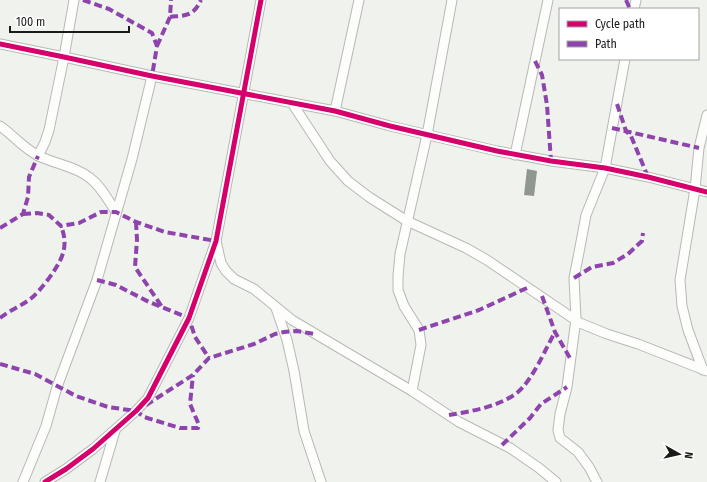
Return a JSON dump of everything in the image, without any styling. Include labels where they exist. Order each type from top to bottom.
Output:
[{"type":"street","points":[[38,156],[49,130],[74,0]]},
{"type":"street","points":[[45,482],[93,449],[136,411],[148,398],[189,318],[216,241],[261,0]]},
{"type":"street","points":[[335,111],[359,0]]},
{"type":"street","points":[[412,391],[421,345],[419,330],[404,306],[398,290],[400,254],[427,134],[452,0]]},
{"type":"street","points":[[515,154],[548,0]]},
{"type":"street","points":[[0,44],[152,76],[335,111],[515,154],[605,168],[707,192]]},
{"type":"street","points":[[596,482],[589,467],[578,452],[560,438],[558,430],[560,414],[567,387],[576,320],[574,278],[586,215],[605,168],[625,60]]},
{"type":"street","points":[[23,482],[46,426],[57,387],[97,280],[132,159],[152,76]]},
{"type":"street","points":[[292,103],[330,161],[348,181],[369,197],[407,221],[466,248],[487,260],[580,323],[705,371]]},
{"type":"street","points":[[705,371],[688,330],[682,306],[680,280],[695,189],[699,148],[707,115]]},
{"type":"street","points":[[0,126],[38,156],[82,172],[98,185],[116,212]]},
{"type":"street","points":[[216,241],[221,262],[226,271],[234,279],[254,290],[292,320],[412,391],[459,422],[510,448],[556,482]]},
{"type":"street","points":[[276,306],[287,340],[294,371],[304,431],[321,482]]},
{"type":"street","points":[[100,482],[116,429]]},
{"type":"building","points":[[527,169],[537,171],[534,196],[524,195]]},
{"type":"marked path","points":[[83,0],[109,9],[152,33],[157,46],[152,76]]},
{"type":"marked path","points":[[157,46],[170,17],[171,0]]},
{"type":"marked path","points":[[170,17],[185,15],[192,12],[201,0]]},
{"type":"marked path","points":[[626,0],[630,8]]},
{"type":"marked path","points":[[535,61],[542,75],[547,105],[551,161]]},
{"type":"marked path","points":[[617,104],[626,131],[631,136],[648,177]]},
{"type":"marked path","points":[[612,128],[699,148]]},
{"type":"marked path","points":[[0,228],[23,214],[28,197],[29,177],[38,156]]},
{"type":"marked path","points":[[23,214],[37,213],[49,215],[61,226],[79,223],[101,212],[116,212],[136,222],[165,232],[216,241]]},
{"type":"marked path","points":[[136,222],[137,240],[135,267],[162,307]]},
{"type":"marked path","points":[[0,318],[33,297],[43,286],[60,261],[64,248],[64,237],[61,226]]},
{"type":"marked path","points":[[574,278],[592,267],[613,263],[628,254],[642,241],[643,233]]},
{"type":"marked path","points":[[97,280],[116,285],[149,302],[189,318],[195,337],[209,358]]},
{"type":"marked path","points":[[419,330],[479,310],[529,287]]},
{"type":"marked path","points":[[542,296],[555,332],[571,360]]},
{"type":"marked path","points":[[146,405],[193,375],[209,358],[254,344],[275,334],[297,331],[315,334]]},
{"type":"marked path","points":[[449,415],[494,405],[518,392],[534,372],[555,332]]},
{"type":"marked path","points":[[0,364],[35,374],[76,396],[108,407],[136,411],[144,417],[180,428],[198,428],[199,425],[190,404],[193,375]]},
{"type":"marked path","points":[[502,445],[530,418],[541,404],[567,387]]},
{"type":"cycle path","points":[[45,482],[93,449],[136,411],[148,398],[189,318],[216,241],[261,0]]},
{"type":"cycle path","points":[[0,44],[152,76],[335,111],[390,126],[497,151],[551,161],[605,168],[707,192]]}]
